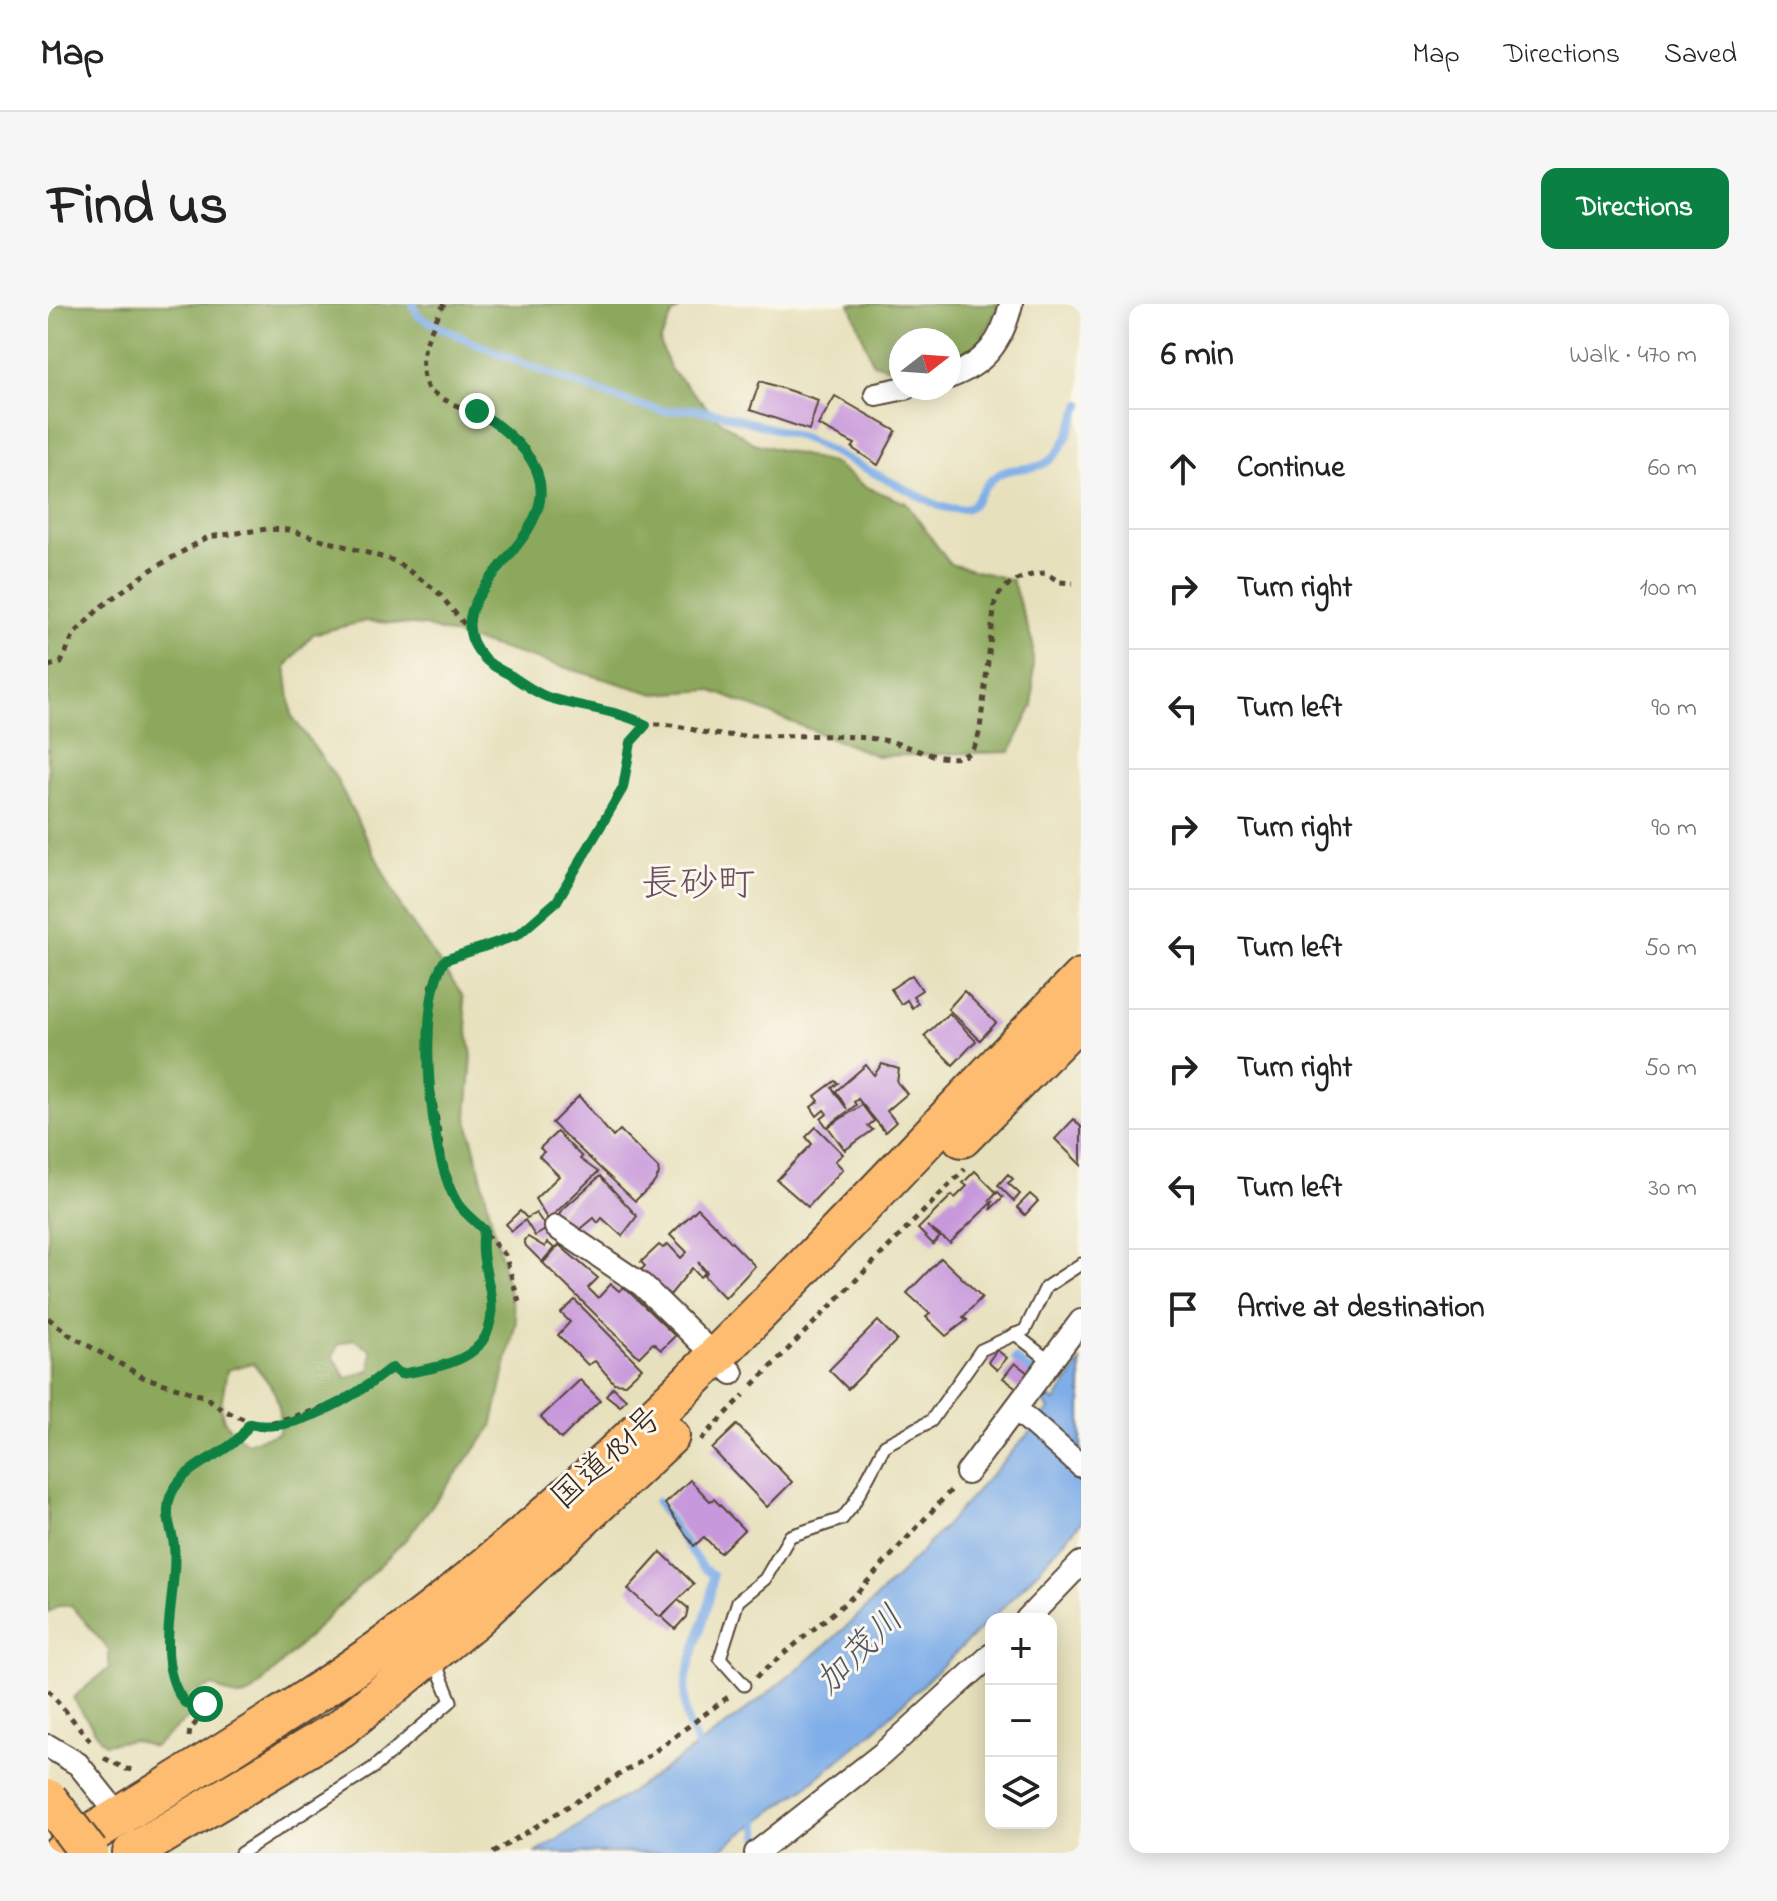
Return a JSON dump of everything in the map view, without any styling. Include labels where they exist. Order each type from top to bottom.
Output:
[{"type":"highway","name":"国道181号","points":[[137,1850],[341,1728],[432,1654],[625,1481],[723,1365],[1081,978]]},
{"type":"highway","name":"国道181号","points":[[62,1853],[272,1723],[444,1601],[649,1423],[723,1365],[1081,1017]]},
{"type":"highway","points":[[48,1799],[89,1853]]},
{"type":"highway","points":[[48,1833],[62,1853]]},
{"type":"street","points":[[961,373],[988,356],[999,338],[1011,304]]},
{"type":"street","points":[[876,394],[889,391]]},
{"type":"street","points":[[556,1227],[642,1285],[723,1365]]},
{"type":"street","points":[[967,1473],[1081,1321]]},
{"type":"street","points":[[1017,1410],[1081,1466]]},
{"type":"street","points":[[1033,1613],[1081,1563]]},
{"type":"street","points":[[756,1853],[882,1754],[985,1660]]},
{"type":"street","points":[[48,1746],[78,1764],[120,1816],[137,1850]]},
{"type":"lane","points":[[744,1685],[720,1658],[738,1601],[765,1579],[790,1536],[842,1519],[853,1505],[885,1445],[931,1421],[976,1355],[1030,1324],[1046,1287],[1081,1264]]},
{"type":"lane","points":[[1015,1334],[1051,1362]]},
{"type":"lane","points":[[241,1853],[361,1777],[451,1701],[432,1654]]},
{"type":"path","points":[[444,304],[423,346],[422,376],[428,389],[477,411],[511,436],[533,459],[542,486],[536,518],[479,598],[471,618],[471,632]]},
{"type":"path","points":[[48,666],[61,663],[74,634],[102,606],[151,570],[208,537],[257,530],[289,530],[395,561],[436,590],[471,632],[486,660],[544,696],[632,716],[646,725],[681,726],[722,735],[769,734],[884,740],[937,756],[966,755],[975,748],[980,729],[995,602],[1000,590],[1020,579],[1045,573],[1060,582],[1073,583]]},
{"type":"path","points":[[519,1302],[505,1255],[458,1204],[437,1139],[428,1046],[436,973],[445,960],[518,935],[557,901],[623,788],[631,742],[646,725]]},
{"type":"path","points":[[48,1318],[70,1335],[143,1377],[206,1397],[249,1424],[278,1423],[322,1411],[356,1395],[393,1368],[401,1374],[430,1369],[464,1358],[477,1350],[490,1326],[492,1312],[483,1262],[484,1230]]},
{"type":"path","points":[[201,1739],[188,1746],[190,1730],[206,1710],[205,1704],[185,1703],[180,1695],[169,1642],[175,1580],[174,1546],[167,1513],[169,1497],[179,1481],[236,1440],[249,1424]]},
{"type":"path","points":[[48,1690],[66,1707],[104,1758],[126,1769],[145,1770]]},
{"type":"green space","points":[[48,304],[685,304],[672,315],[660,342],[670,369],[718,419],[753,443],[833,463],[864,486],[906,503],[950,564],[1012,580],[1033,644],[1033,706],[1010,752],[877,756],[710,690],[655,694],[424,626],[366,621],[313,634],[286,666],[292,716],[336,778],[402,909],[462,995],[472,1056],[467,1117],[516,1321],[492,1427],[407,1538],[252,1693],[236,1697],[213,1686],[200,1690],[192,1715],[153,1747],[133,1740],[105,1744],[101,1740],[73,1698],[109,1668],[109,1650],[72,1606],[58,1606],[48,1613]],"holes":[[[354,1339],[371,1350],[371,1369],[346,1379],[333,1356],[338,1344]],[[253,1363],[267,1380],[278,1402],[279,1433],[247,1443],[228,1426],[221,1404],[227,1370]]]},
{"type":"green space","points":[[850,304],[999,304],[981,340],[961,359],[961,328],[889,328],[889,368],[873,363]]},
{"type":"water","name":"加茂川","points":[[1081,1362],[1081,1522],[1014,1597],[997,1613],[985,1613],[985,1625],[873,1732],[807,1786],[715,1853],[536,1853],[686,1754],[758,1701],[827,1644],[909,1565],[1037,1424],[1049,1409],[1037,1396],[1040,1393],[1055,1401]]},
{"type":"building","points":[[760,381],[818,400],[809,430],[750,410]]},
{"type":"building","points":[[835,396],[896,431],[878,465],[852,448],[855,444],[818,425]]},
{"type":"building","points":[[912,975],[922,990],[913,996],[918,1003],[912,1008],[907,1000],[901,1004],[891,989]]},
{"type":"building","points":[[964,991],[996,1023],[980,1040],[948,1009]]},
{"type":"building","points":[[949,1013],[976,1041],[953,1065],[924,1036]]},
{"type":"building","points":[[882,1064],[899,1069],[897,1082],[907,1094],[887,1111],[896,1122],[885,1132],[858,1099],[854,1102],[856,1105],[827,1127],[821,1119],[827,1114],[824,1110],[817,1116],[811,1107],[819,1101],[815,1096],[835,1081],[838,1083],[832,1088],[847,1109],[836,1091],[866,1065],[874,1075]]},
{"type":"building","points":[[579,1096],[613,1137],[620,1130],[658,1168],[659,1174],[654,1183],[635,1201],[552,1123]]},
{"type":"building","points":[[862,1105],[874,1121],[868,1126],[873,1130],[845,1150],[828,1127]]},
{"type":"building","points":[[1074,1119],[1081,1127],[1081,1165],[1055,1139]]},
{"type":"building","points":[[816,1127],[843,1154],[835,1161],[843,1169],[808,1207],[777,1180],[812,1144],[806,1137]]},
{"type":"building","points":[[557,1132],[582,1157],[580,1159],[598,1172],[548,1220],[535,1199],[559,1176],[539,1156],[544,1152],[540,1148]]},
{"type":"building","points":[[975,1171],[996,1192],[989,1201],[998,1192],[1003,1197],[990,1210],[993,1201],[950,1243],[927,1226],[940,1237],[933,1244],[918,1229],[952,1195],[955,1198],[967,1186],[963,1183]]},
{"type":"building","points":[[1008,1174],[1013,1179],[1008,1183],[1020,1194],[1014,1201],[998,1185]]},
{"type":"building","points":[[600,1176],[637,1216],[622,1236],[602,1218],[598,1223],[594,1218],[576,1233],[559,1217],[560,1212]]},
{"type":"building","points":[[1030,1194],[1038,1201],[1025,1215],[1017,1207]]},
{"type":"building","points":[[698,1208],[755,1266],[725,1298],[704,1276],[707,1272],[698,1262],[705,1273],[700,1277],[692,1268],[670,1295],[641,1270],[645,1266],[641,1262],[659,1245],[663,1248],[668,1244],[681,1258],[687,1252],[670,1235]]},
{"type":"building","points":[[520,1211],[527,1218],[536,1213],[547,1229],[535,1236],[525,1220],[512,1231],[506,1224]]},
{"type":"building","points":[[528,1237],[545,1247],[547,1242],[554,1248],[542,1262],[526,1246],[524,1240]]},
{"type":"building","points":[[559,1245],[598,1278],[588,1288],[598,1298],[611,1284],[619,1291],[624,1287],[675,1336],[661,1350],[653,1343],[639,1357],[543,1263]]},
{"type":"building","points":[[941,1258],[982,1297],[963,1317],[967,1320],[946,1336],[926,1317],[930,1314],[907,1293]]},
{"type":"building","points":[[575,1300],[642,1368],[625,1384],[614,1383],[595,1361],[588,1365],[558,1335],[570,1322],[561,1313]]},
{"type":"building","points":[[878,1321],[897,1340],[848,1389],[829,1370]]},
{"type":"building","points":[[997,1350],[1007,1358],[997,1370],[988,1362]]},
{"type":"building","points":[[1015,1363],[1032,1376],[1021,1391],[1003,1378]]},
{"type":"building","points":[[580,1380],[600,1400],[561,1439],[541,1417]]},
{"type":"building","points":[[613,1387],[626,1399],[620,1406],[606,1395]]},
{"type":"building","points":[[737,1425],[792,1482],[767,1507],[712,1449]]},
{"type":"building","points":[[690,1480],[744,1530],[720,1553],[704,1537],[694,1546],[665,1504]]},
{"type":"building","points":[[661,1552],[694,1584],[660,1617],[628,1589]]},
{"type":"building","points":[[678,1600],[688,1608],[686,1617],[675,1629],[662,1617]]},
{"type":"waterway","points":[[413,304],[418,316],[469,341],[558,377],[638,405],[666,411],[691,409],[721,414],[803,437],[939,506],[954,509],[970,506],[989,482],[1002,473],[1035,467],[1052,458],[1065,442],[1081,404]]},
{"type":"waterway","points":[[1015,1359],[1032,1373],[1036,1368]]},
{"type":"waterway","points":[[657,1502],[701,1566],[713,1575],[707,1609],[686,1681],[687,1720],[702,1755]]},
{"type":"waterway","points":[[755,1814],[761,1844]]},
{"type":"district","name":"長砂町","points":[[698,886]]},
{"type":"route","points":[[205,1704],[185,1703],[174,1674],[169,1642],[175,1580],[174,1546],[167,1513],[169,1497],[179,1481],[244,1434],[249,1424],[278,1423],[322,1411],[356,1395],[388,1370],[393,1368],[401,1374],[464,1358],[477,1350],[485,1338],[492,1312],[483,1262],[484,1230],[458,1204],[437,1139],[428,1046],[431,988],[445,960],[518,935],[557,901],[573,879],[579,859],[623,788],[631,742],[636,732],[646,725],[632,716],[544,696],[486,660],[474,644],[471,618],[479,598],[496,570],[536,518],[542,486],[533,459],[511,436],[477,411]]}]
